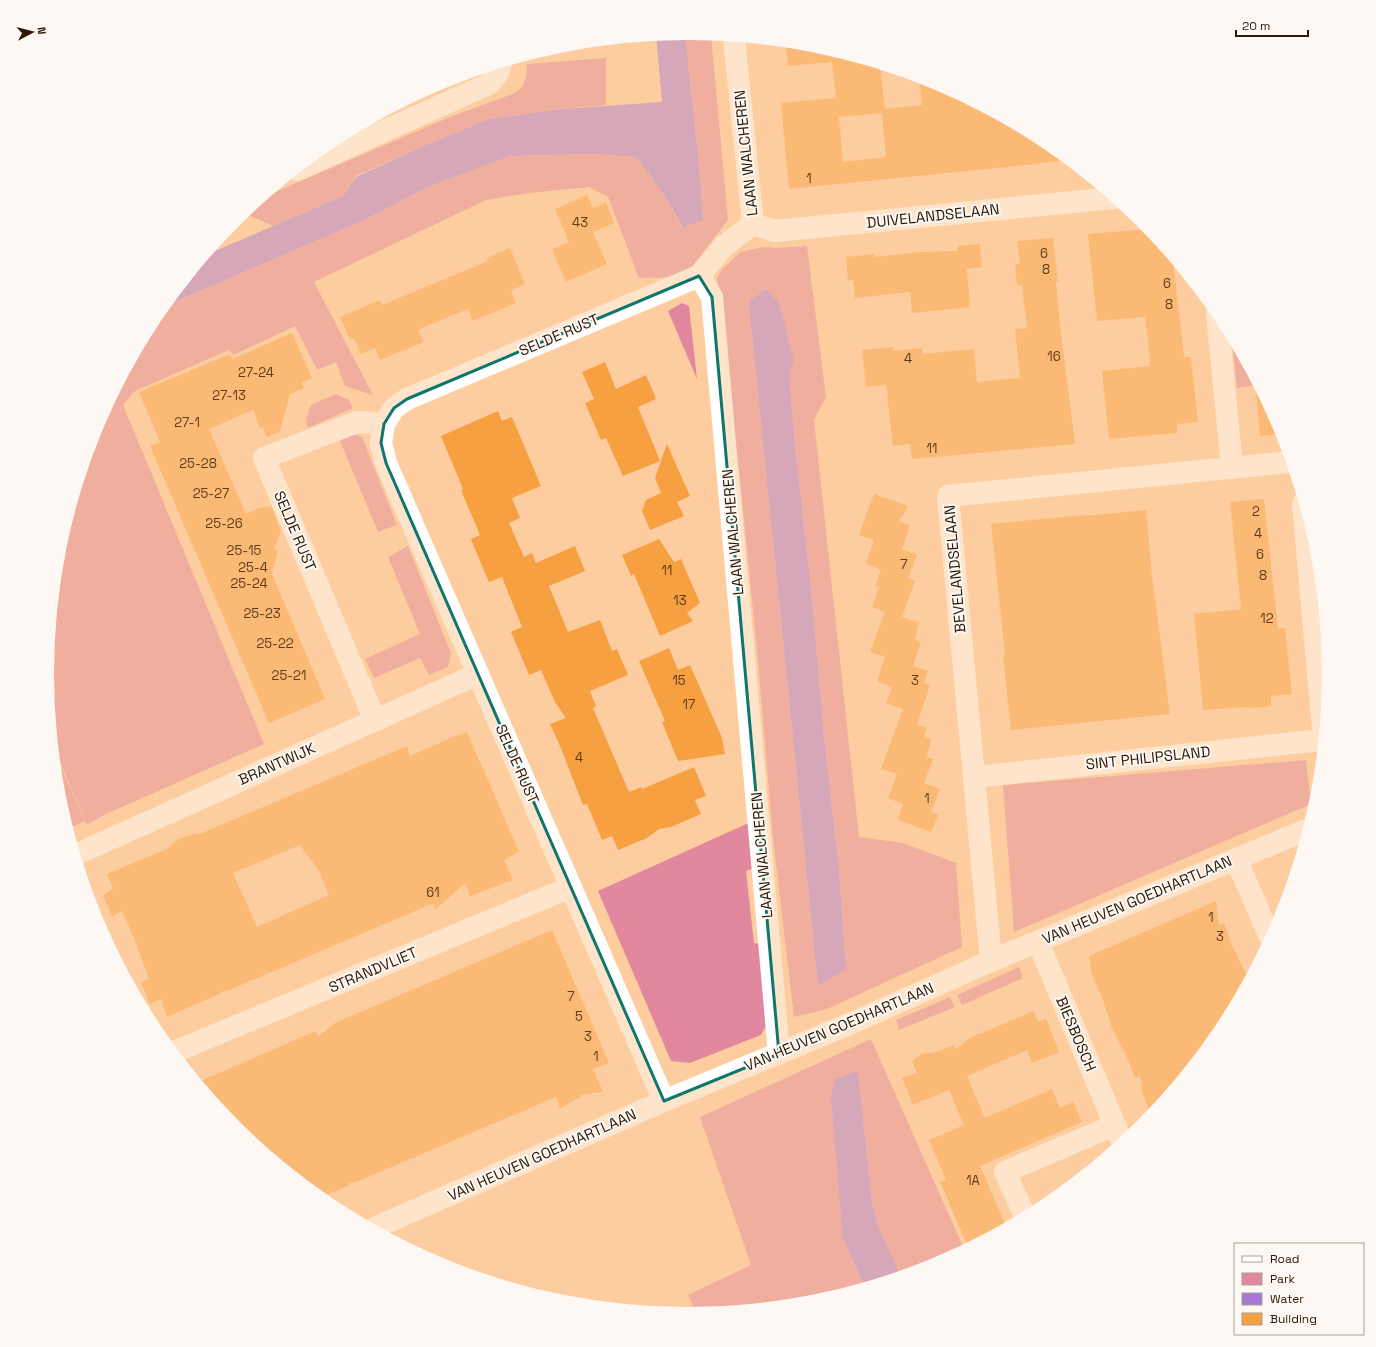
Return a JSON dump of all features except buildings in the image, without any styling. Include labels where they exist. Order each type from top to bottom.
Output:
[{"type":"street","name":"LAAN WALCHEREN","points":[[734,42],[753,224],[724,246],[699,276],[712,297],[779,1054]]},
{"type":"street","points":[[315,162],[489,84],[499,69]]},
{"type":"street","name":"DUIVELANDSELAAN","points":[[753,224],[775,231],[1108,199]]},
{"type":"street","name":"SELDE RUST","points":[[664,1101],[386,463],[381,443],[384,424],[394,408],[407,399],[699,276]]},
{"type":"street","points":[[1218,327],[1232,468]]},
{"type":"street","name":"SELDE RUST","points":[[375,720],[264,458],[357,422],[384,424]]},
{"type":"street","name":"BEVELANDSELAAN","points":[[991,961],[948,496],[1285,463]]},
{"type":"street","points":[[1309,550],[1319,627],[1321,687]]},
{"type":"street","name":"BRANTWIJK","points":[[81,852],[478,674]]},
{"type":"street","name":"SINT PHILIPSLAND","points":[[974,777],[1319,729]]},
{"type":"street","name":"VAN HEUVEN GOEDHARTLAAN","points":[[378,1226],[664,1101],[779,1054],[991,961],[1301,832]]},
{"type":"street","points":[[1236,859],[1267,930]]},
{"type":"street","name":"STRANDVLIET","points":[[179,1050],[571,887]]},
{"type":"street","name":"BIESBOSCH","points":[[1022,1211],[1005,1172],[1119,1133],[1038,942]]},
{"type":"highlighted area","points":[[699,276],[712,297],[779,1054],[664,1101],[386,463],[381,443],[384,424],[394,408],[407,399]]},
{"type":"green space","points":[[686,40],[712,41],[728,220],[684,277],[639,278],[608,197],[589,187],[529,193],[486,200],[314,282],[373,395],[345,386],[336,362],[317,370],[295,326],[234,355],[229,350],[135,391],[123,405],[264,744],[104,815],[87,825],[62,766],[60,756],[54,674],[60,591],[76,510],[88,470],[103,431],[120,393],[139,357],[175,301],[360,222],[428,187],[511,156],[595,154],[637,157],[669,203],[682,228],[703,220],[700,175]]},
{"type":"green space","points":[[606,58],[606,105],[562,109],[489,119],[356,176],[343,196],[273,226],[250,216],[277,191],[450,117],[513,94],[523,86],[526,77],[527,64]]},
{"type":"green space","points":[[807,246],[826,397],[814,420],[859,837],[903,843],[956,863],[962,947],[827,1009],[794,1017],[773,838],[740,479],[728,391],[717,278],[721,271],[740,252],[764,247],[776,248]],"holes":[[[765,289],[779,302],[789,372],[794,435],[812,598],[824,736],[839,869],[846,970],[818,986],[750,315]]]},
{"type":"green space","points":[[682,303],[689,306],[697,379],[668,311]]},
{"type":"green space","points":[[1233,351],[1237,357],[1252,386],[1237,388]]},
{"type":"green space","points":[[336,394],[349,400],[353,408],[308,428],[306,418],[311,405]]},
{"type":"green space","points":[[353,434],[362,437],[397,525],[378,532],[340,441]]},
{"type":"green space","points":[[408,546],[451,653],[448,667],[429,675],[420,658],[374,678],[365,659],[420,634],[388,557]]},
{"type":"green space","points":[[1306,760],[1310,793],[1307,806],[1014,932],[1003,785]]},
{"type":"green space","points":[[62,770],[85,821],[74,826]]},
{"type":"green space","points":[[753,821],[758,867],[746,871],[754,943],[765,945],[769,1020],[761,1035],[690,1063],[671,1061],[598,891]]},
{"type":"green space","points":[[1019,967],[1023,978],[962,1005],[957,995]]},
{"type":"green space","points":[[950,997],[955,1007],[899,1030],[896,1020]]},
{"type":"green space","points":[[871,1039],[962,1245],[898,1271],[878,1225],[872,1202],[858,1072],[843,1238],[862,1282],[812,1295],[771,1302],[729,1306],[693,1307],[688,1295],[751,1265],[700,1117]]},
{"type":"water","points":[[686,40],[700,175],[703,220],[683,228],[669,203],[637,157],[595,154],[511,156],[428,187],[360,222],[175,301],[218,250],[343,196],[356,177],[423,146],[489,119],[562,109],[662,102],[656,41]]},
{"type":"water","points":[[766,289],[779,302],[794,362],[789,372],[794,435],[812,598],[824,736],[839,869],[846,970],[818,986],[749,302]]},
{"type":"water","points":[[858,1071],[872,1202],[878,1225],[898,1271],[862,1282],[843,1238],[831,1099],[835,1079]]}]
